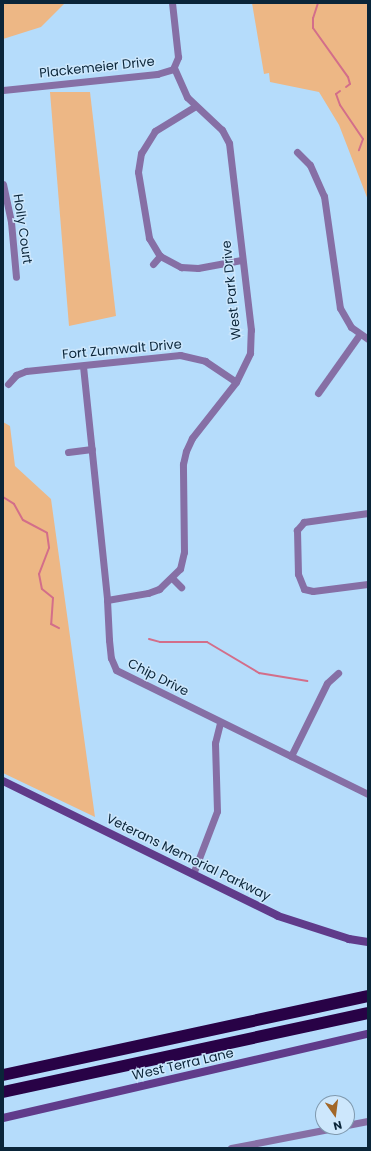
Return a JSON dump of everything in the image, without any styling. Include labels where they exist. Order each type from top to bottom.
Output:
[{"type":"highway","points":[[3,1075],[368,996]]},
{"type":"highway","points":[[3,1092],[368,1013]]},
{"type":"street","name":"Plackemeier Drive","points":[[3,90],[157,74],[174,68],[178,57],[172,3]]},
{"type":"street","name":"West Park Drive","points":[[108,600],[148,593],[172,578],[180,569],[184,552],[183,464],[186,451],[192,438],[236,382],[248,360],[251,344],[228,143],[217,124],[194,107],[186,97],[174,68]]},
{"type":"street","points":[[194,107],[155,131],[145,144],[139,161],[138,172],[148,235],[160,256],[173,265],[190,268],[241,260]]},
{"type":"street","points":[[297,152],[310,165],[324,196],[340,308],[352,327],[368,339]]},
{"type":"street","name":"Holly Court","points":[[3,184],[11,222],[16,277]]},
{"type":"street","points":[[153,264],[160,256]]},
{"type":"street","points":[[318,393],[360,334]]},
{"type":"street","name":"Fort Zumwalt Drive","points":[[8,384],[16,376],[26,371],[185,355],[209,363],[236,382]]},
{"type":"street","name":"Chip Drive","points":[[83,366],[108,600],[109,640],[111,658],[116,670],[220,723],[368,794]]},
{"type":"street","points":[[68,452],[92,449]]},
{"type":"street","points":[[368,514],[300,524],[297,530],[298,574],[304,589],[314,591],[368,584]]},
{"type":"street","points":[[172,578],[181,587]]},
{"type":"street","points":[[291,756],[326,683],[338,673]]},
{"type":"street","points":[[193,874],[217,812],[215,743],[220,723]]},
{"type":"street","name":"Veterans Memorial Parkway","points":[[3,781],[285,918],[349,939],[368,942]]},
{"type":"street","name":"West Terra Lane","points":[[3,1118],[368,1034]]},
{"type":"street","points":[[355,1123],[368,1121]]},
{"type":"street","points":[[231,1148],[315,1132]]},
{"type":"shaded area","points":[[3,3],[65,3],[41,27],[3,39]]},
{"type":"shaded area","points":[[252,3],[368,3],[368,200],[339,125],[319,92],[270,82],[269,73],[264,74]]},
{"type":"shaded area","points":[[50,92],[90,92],[116,316],[69,326]]},
{"type":"shaded area","points":[[3,422],[10,426],[15,466],[51,499],[95,817],[3,773]]},
{"type":"waterway","points":[[318,3],[313,18],[313,28],[348,77],[350,84],[346,87]]},
{"type":"waterway","points":[[340,91],[336,94],[340,105],[363,139],[359,150]]},
{"type":"waterway","points":[[3,497],[14,504],[23,520],[47,533],[49,548],[39,574],[42,589],[53,598],[51,624],[59,628]]},
{"type":"waterway","points":[[149,639],[160,642],[207,642],[259,673],[307,681]]}]
